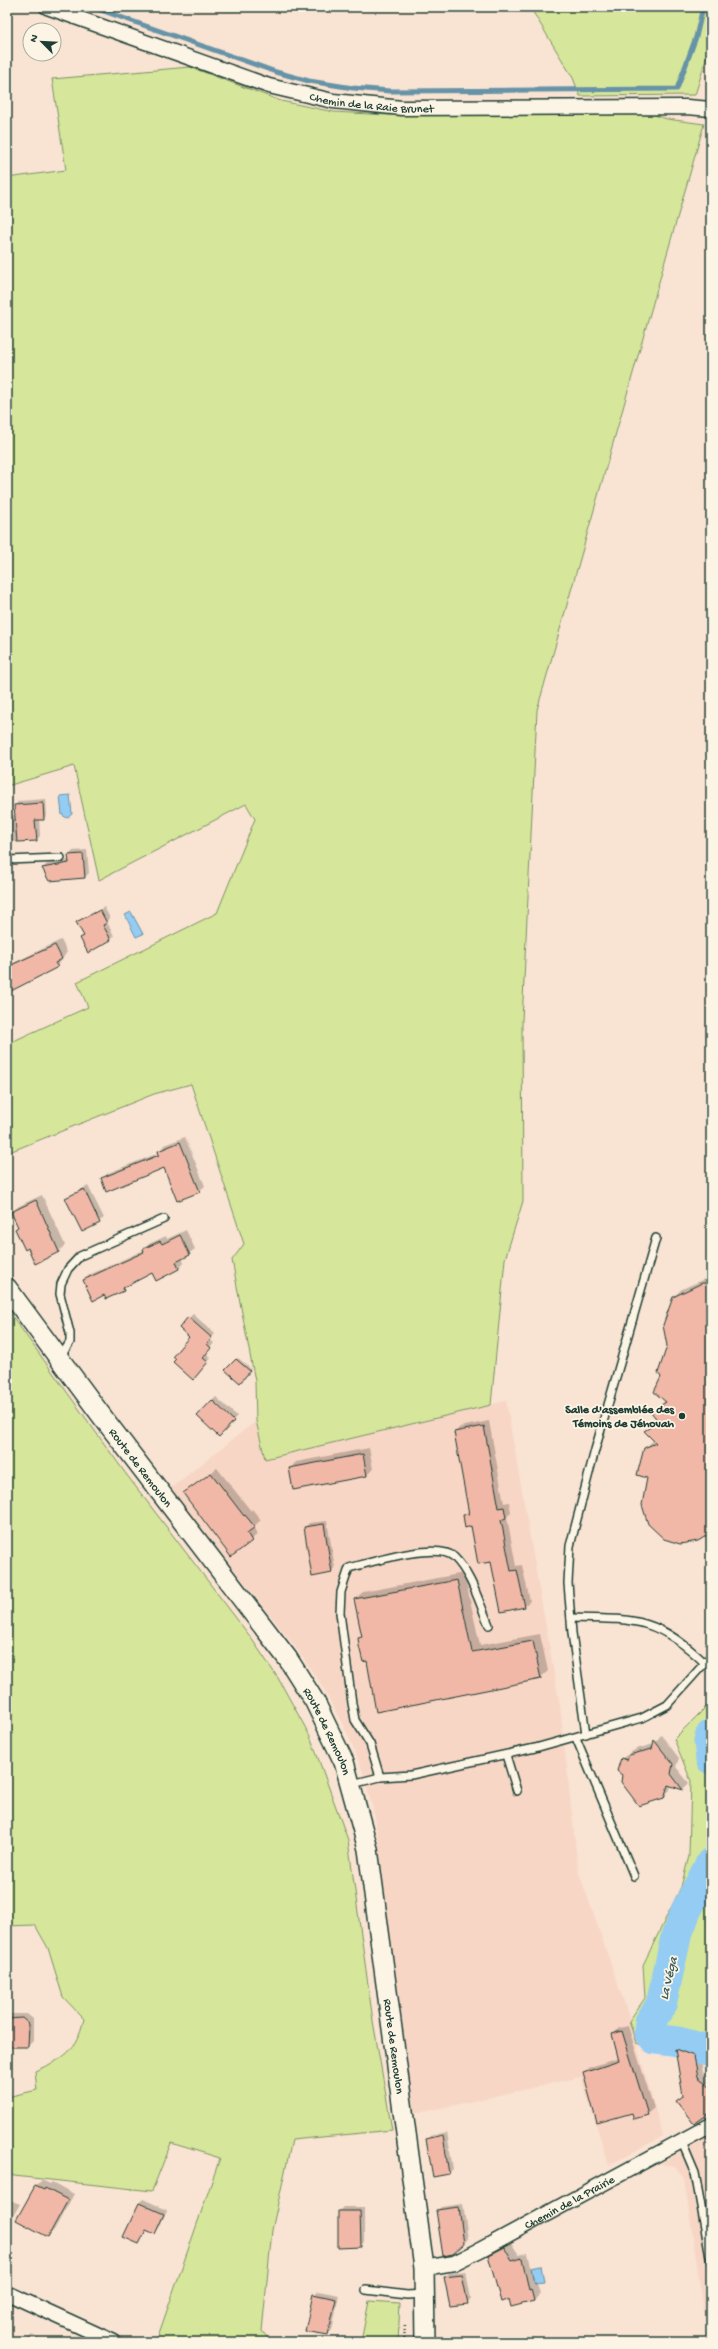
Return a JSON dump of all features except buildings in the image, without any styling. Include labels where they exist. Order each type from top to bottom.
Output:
[{"type":"main road","name":"Route de Remoulon","points":[[7,1288],[59,1359],[288,1659],[315,1702],[344,1762],[352,1784],[368,1849],[424,2268],[425,2342]]},
{"type":"street","name":"Chemin de la Raie Brunet","points":[[48,7],[268,86],[333,101],[402,108],[687,106],[711,109]]},
{"type":"street","name":"Chemin de la Prairie","points":[[424,2268],[454,2262],[478,2252],[711,2125]]},
{"type":"street","points":[[7,2293],[114,2342]]},
{"type":"lane","points":[[7,860],[61,858]]},
{"type":"lane","points":[[59,1359],[70,1342],[70,1334],[60,1294],[61,1284],[68,1269],[80,1256],[164,1219]]},
{"type":"lane","points":[[586,1734],[568,1583],[570,1546],[576,1519],[656,1238]]},
{"type":"lane","points":[[380,1777],[370,1744],[356,1720],[352,1703],[340,1612],[342,1592],[349,1568],[406,1554],[440,1552],[453,1556],[470,1579],[489,1625]]},
{"type":"lane","points":[[571,1618],[631,1620],[656,1627],[684,1643],[706,1664]]},
{"type":"lane","points":[[352,1784],[380,1777],[411,1775],[506,1755],[576,1738],[642,1718],[666,1705],[706,1664],[711,1656]]},
{"type":"lane","points":[[576,1738],[634,1876]]},
{"type":"lane","points":[[506,1755],[517,1791]]},
{"type":"lane","points":[[681,2140],[695,2174],[711,2262]]},
{"type":"lane","points":[[366,2290],[407,2295],[425,2294]]},
{"type":"shaded area","points":[[506,1401],[560,1707],[578,1870],[624,2002],[663,2136],[609,2165],[581,2077],[414,2114],[375,1817],[362,1769],[348,1735],[322,1686],[296,1648],[170,1489],[256,1421],[265,1459]]},
{"type":"shaded area","points":[[711,2134],[711,2342],[709,2342],[684,2179],[675,2166],[660,2164]]},
{"type":"green space","points":[[530,7],[711,7],[711,43],[695,95],[580,96],[573,78]]},
{"type":"green space","points":[[190,67],[281,101],[334,112],[388,115],[648,113],[667,119],[704,124],[537,710],[522,1021],[523,1201],[505,1259],[491,1405],[265,1459],[256,1421],[255,1381],[232,1260],[244,1244],[191,1084],[154,1094],[7,1153],[7,1044],[88,1007],[77,982],[217,913],[255,819],[246,804],[99,880],[74,766],[7,786],[7,178],[66,170],[52,79]]},
{"type":"green space","points":[[7,1309],[126,1474],[249,1635],[278,1678],[310,1736],[348,1840],[373,2021],[392,2130],[292,2140],[272,2230],[262,2331],[271,2342],[156,2342],[220,2158],[171,2143],[152,2191],[14,2176],[7,2173],[7,2097],[37,2090],[35,2071],[62,2057],[73,2047],[81,2030],[84,2019],[63,1997],[48,1948],[35,1925],[7,1926]]},
{"type":"green space","points":[[711,1702],[711,2042],[676,2032],[665,2053],[636,2043],[629,2021],[645,1998],[643,1965],[681,1887],[689,1856],[691,1781],[674,1739]]},
{"type":"green space","points":[[369,2301],[400,2303],[398,2342],[361,2342]]},
{"type":"water","points":[[70,795],[72,814],[67,818],[62,815],[60,796]]},
{"type":"water","points":[[131,912],[143,934],[136,937],[125,915]]},
{"type":"water","points":[[541,2265],[544,2283],[534,2284],[531,2267]]},
{"type":"waterway","points":[[92,7],[276,72],[309,81],[353,88],[390,91],[677,89],[696,37],[703,7]]},
{"type":"waterway","name":"La Véga","points":[[711,1735],[709,1741],[711,1759]]},
{"type":"waterway","name":"La Véga","points":[[711,1863],[686,1911],[676,1937],[661,2005],[650,2022],[649,2032],[655,2039],[678,2042],[711,2051]]},
{"type":"place","name":"Salle d'assemblée des Témoins de Jéhovah","points":[[682,1416]]}]
